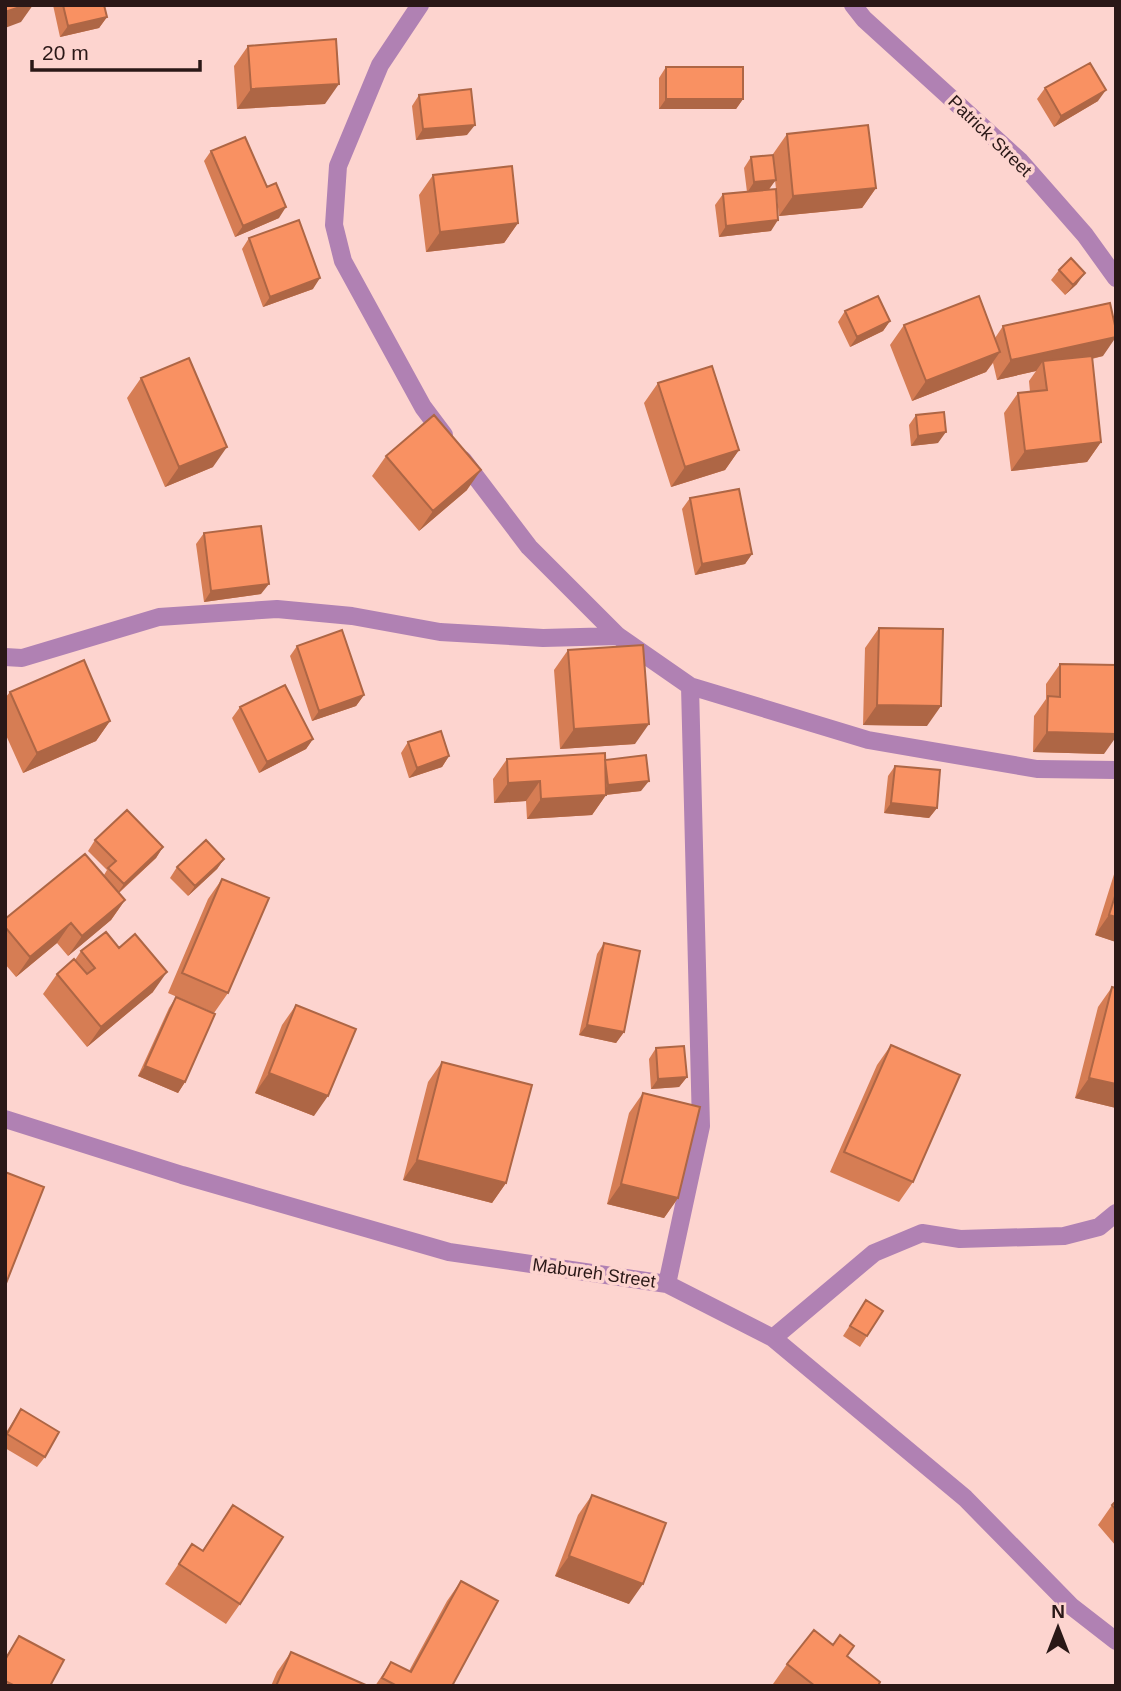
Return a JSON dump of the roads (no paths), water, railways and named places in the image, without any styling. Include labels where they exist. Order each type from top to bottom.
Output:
[{"type":"street","points":[[420,5],[380,65],[338,166],[334,225],[344,261],[423,407],[528,547],[618,636],[690,686],[868,740],[1037,769],[1116,770]]},
{"type":"street","name":"Patrick Street","points":[[853,5],[864,19],[1020,161],[1085,235],[1116,278]]},
{"type":"street","points":[[5,657],[22,658],[159,617],[277,609],[352,617],[440,632],[543,638],[618,636]]},
{"type":"street","points":[[667,1284],[701,1126],[690,686]]},
{"type":"street","name":"Mabureh Street","points":[[5,1119],[181,1175],[449,1252],[667,1284],[773,1338],[965,1498],[1071,1606],[1116,1642]]},
{"type":"street","points":[[773,1338],[874,1253],[922,1233],[960,1239],[1064,1236],[1099,1227],[1116,1213]]}]
